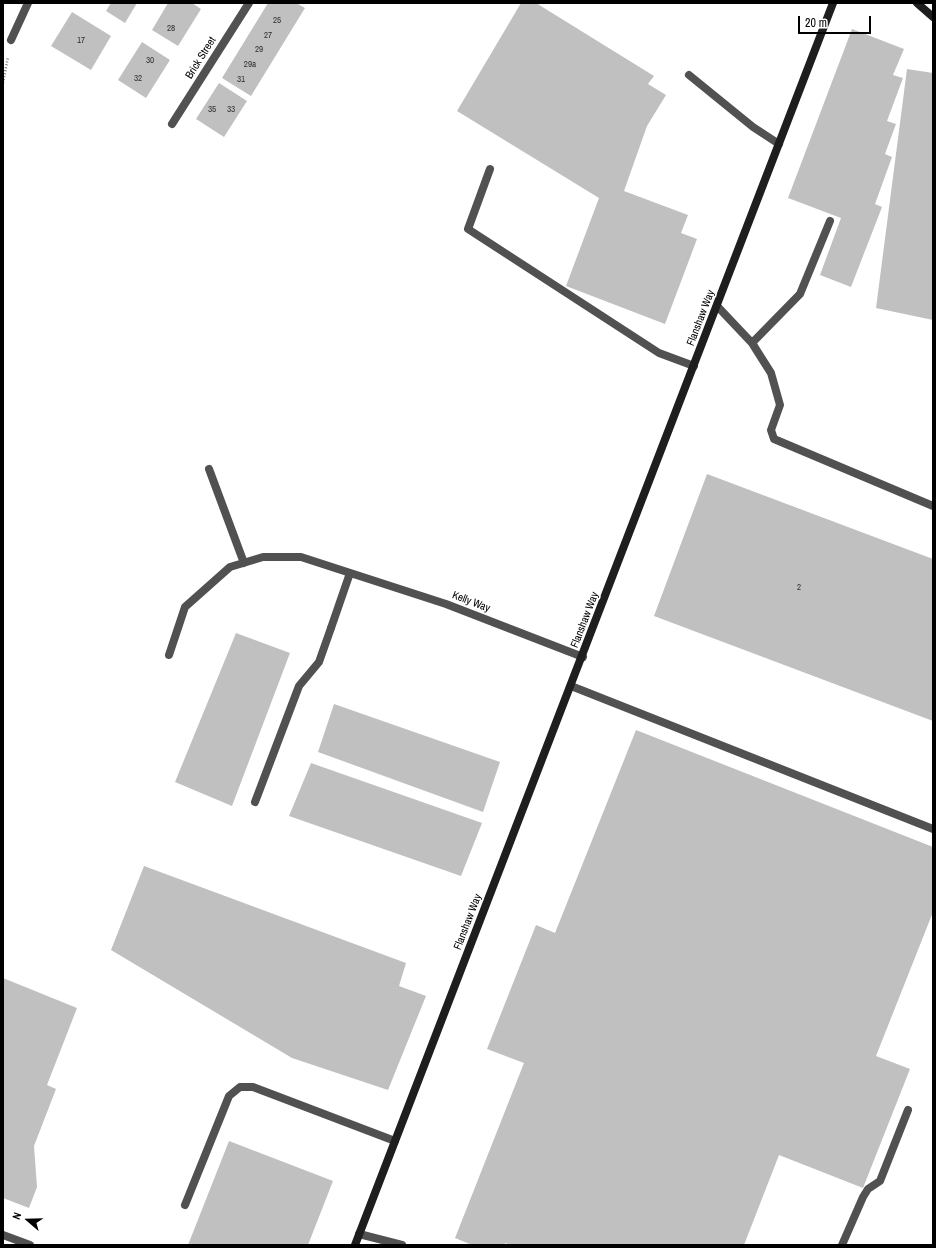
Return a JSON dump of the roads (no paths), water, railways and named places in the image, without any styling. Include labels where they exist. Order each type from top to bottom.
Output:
[{"type":"street","points":[[11,40],[28,3]]},
{"type":"street","name":"Brick Street","points":[[172,124],[249,3]]},
{"type":"street","name":"Flanshaw Way","points":[[355,1245],[583,656],[833,3]]},
{"type":"street","points":[[917,3],[933,17]]},
{"type":"street","points":[[689,75],[753,127],[779,144]]},
{"type":"street","points":[[490,169],[468,229],[659,353],[694,366]]},
{"type":"street","points":[[752,343],[800,294],[830,221]]},
{"type":"street","points":[[717,306],[752,343],[771,373],[780,405],[771,430],[774,439],[933,506]]},
{"type":"street","points":[[209,469],[244,563]]},
{"type":"street","name":"Kelly Way","points":[[169,655],[185,607],[230,567],[263,557],[301,557],[446,604],[583,656]]},
{"type":"street","points":[[255,802],[299,686],[319,662],[350,573]]},
{"type":"street","points":[[571,686],[933,829]]},
{"type":"street","points":[[185,1205],[229,1096],[240,1087],[253,1086],[395,1141]]},
{"type":"street","points":[[842,1245],[862,1197],[868,1188],[880,1181],[908,1110]]},
{"type":"street","points":[[359,1234],[402,1245]]},
{"type":"street","points":[[3,1235],[30,1245]]}]
